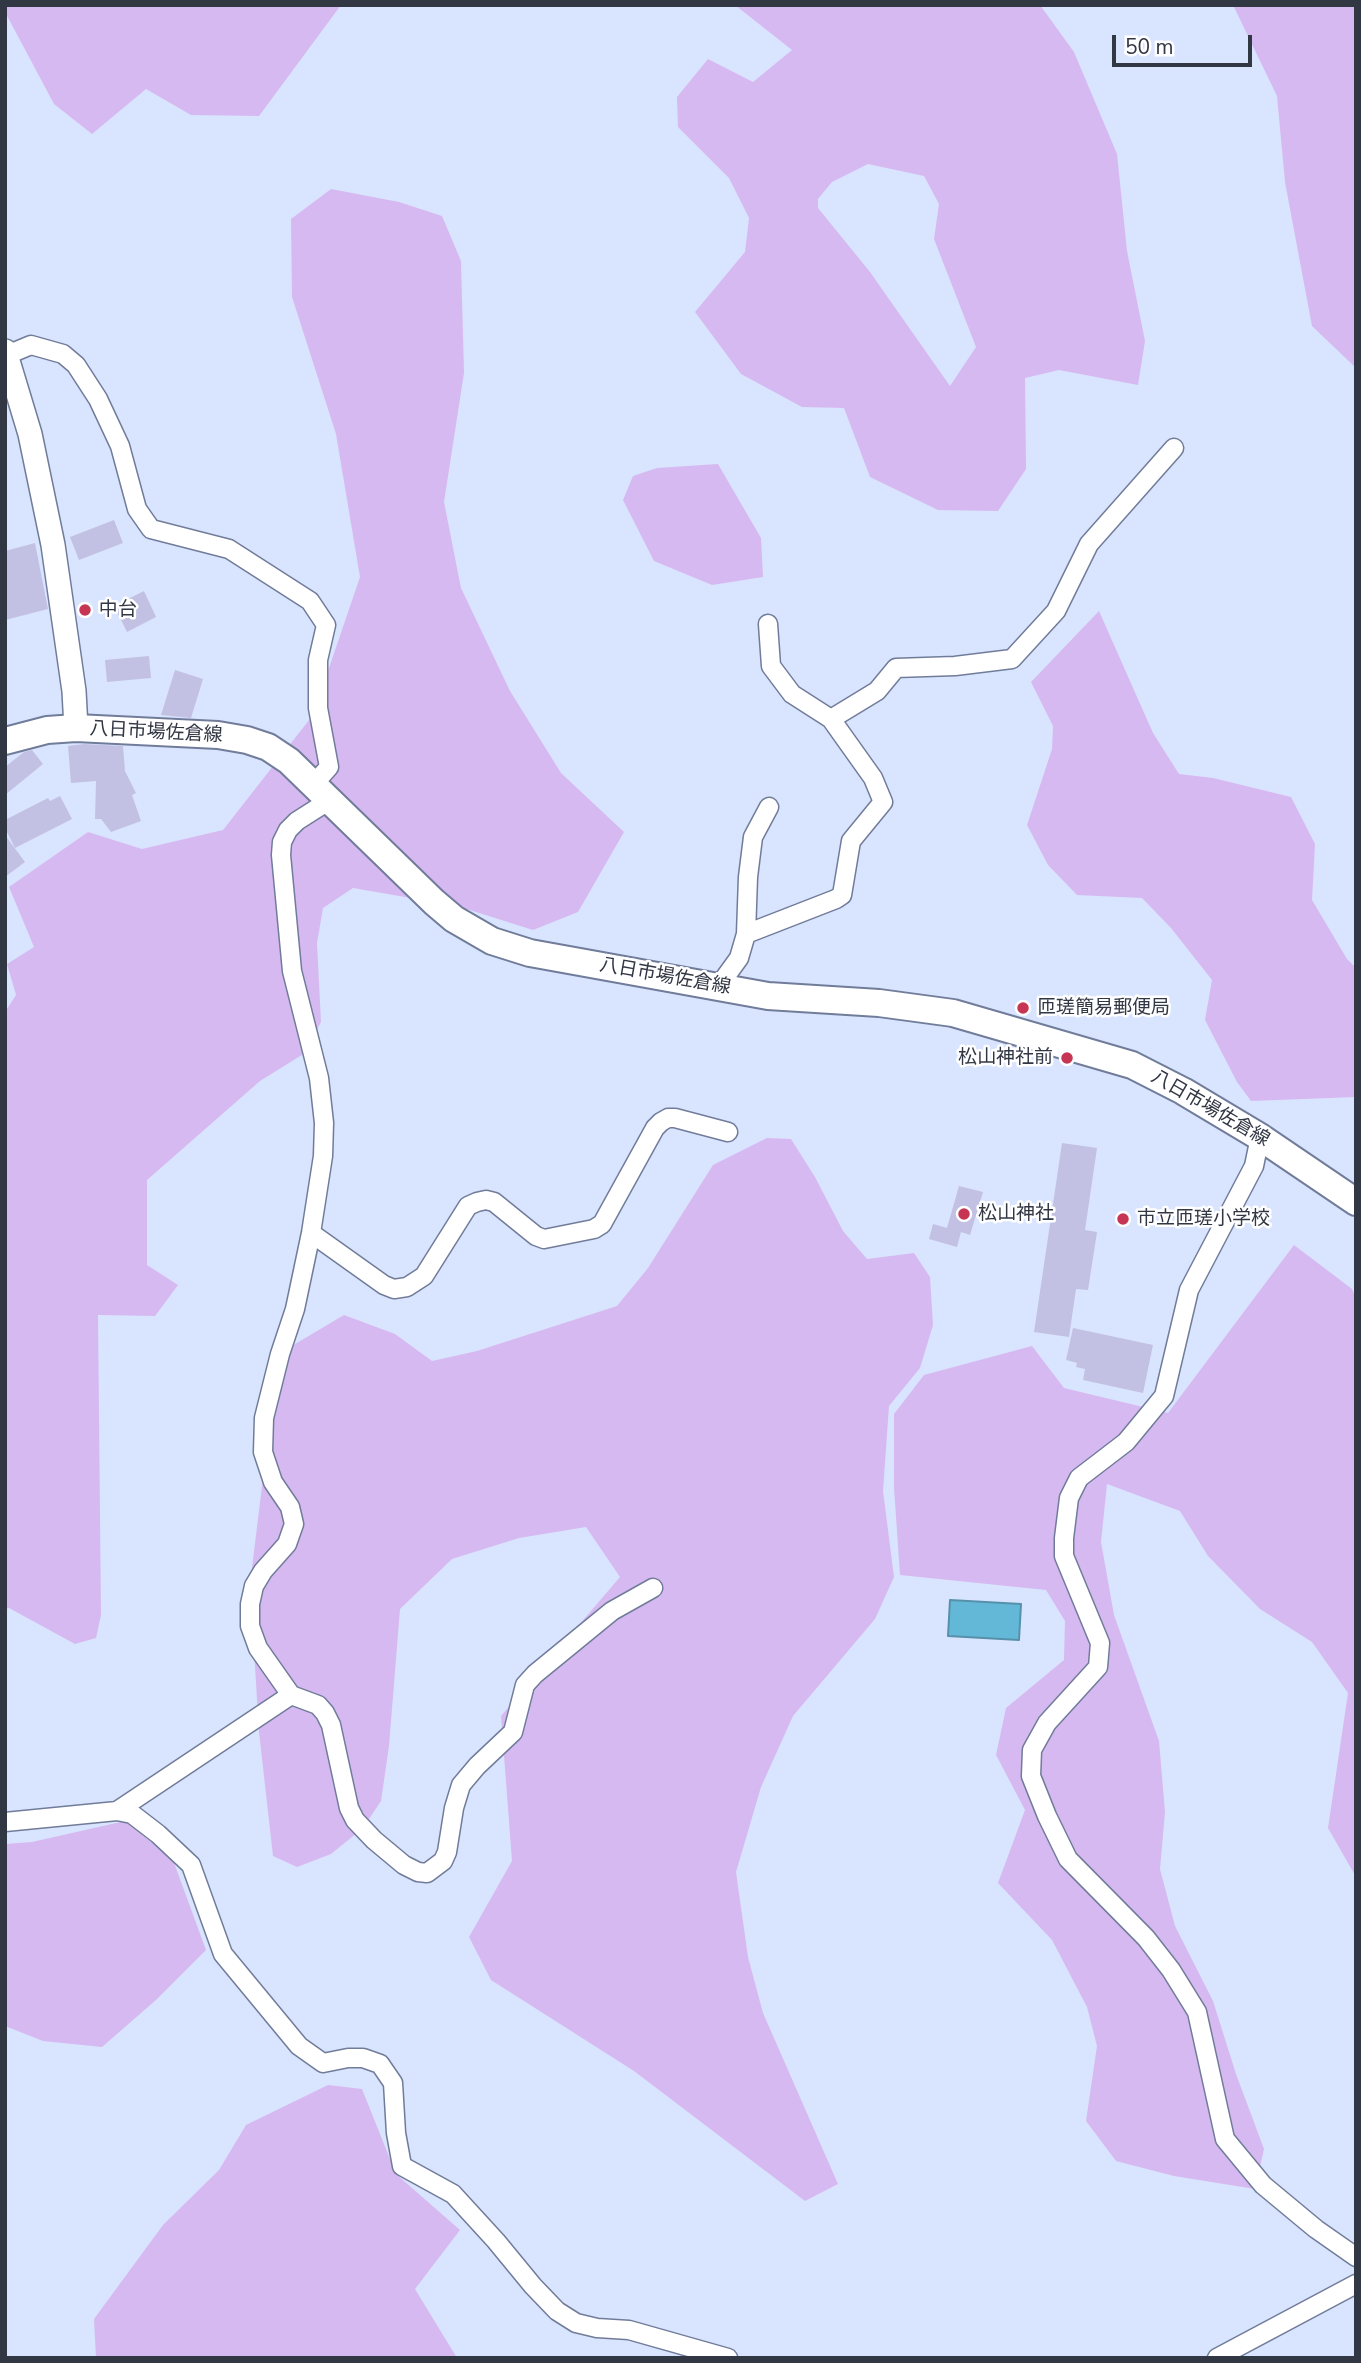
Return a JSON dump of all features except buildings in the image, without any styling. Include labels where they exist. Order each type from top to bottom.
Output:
[{"type":"main road","name":"八日市場佐倉線","points":[[5,741],[47,730],[76,728],[218,735],[268,747],[289,761],[434,902],[474,933],[492,941],[530,953],[768,996],[879,1003],[981,1020],[1132,1065],[1183,1091],[1261,1137],[1356,1202]]},
{"type":"street","points":[[76,728],[74,691],[53,545],[30,434],[6,353],[32,345],[63,354],[76,365],[98,399],[120,446],[137,509],[151,529],[229,549],[310,601],[326,625],[318,660],[317,708],[329,767],[322,792],[288,830],[282,842],[281,855],[292,971],[318,1078],[324,1123],[323,1156],[295,1310],[280,1354],[264,1418],[262,1452],[273,1482],[290,1507],[293,1524],[287,1544],[262,1571],[254,1586],[250,1604],[250,1626],[258,1648],[291,1695],[318,1705],[325,1713],[331,1725],[349,1808],[355,1820],[373,1840],[404,1865],[427,1873],[443,1861],[447,1852],[454,1808],[461,1786],[477,1766],[513,1732],[525,1685],[612,1611],[653,1588]]},
{"type":"street","points":[[831,719],[877,691],[896,668],[955,666],[1012,659],[1056,611],[1089,544],[1174,448]]},
{"type":"street","points":[[746,934],[842,895],[850,841],[883,802],[873,778],[831,719],[792,694],[771,666],[768,624]]},
{"type":"street","points":[[718,987],[739,958],[746,934],[748,877],[753,837],[769,807]]},
{"type":"street","points":[[311,1233],[384,1285],[394,1289],[407,1287],[424,1276],[468,1206],[486,1200],[494,1202],[536,1236],[544,1239],[594,1229],[602,1224],[655,1128],[661,1122],[675,1118],[728,1132]]},
{"type":"street","points":[[1261,1137],[1254,1166],[1189,1290],[1164,1396],[1126,1442],[1079,1478],[1069,1498],[1063,1538],[1064,1556],[1100,1643],[1098,1667],[1047,1723],[1032,1750],[1031,1776],[1068,1858],[1146,1938],[1171,1970],[1197,2012],[1225,2140],[1264,2185],[1316,2229],[1356,2257]]},
{"type":"street","points":[[117,1811],[291,1695]]},
{"type":"street","points":[[5,1822],[117,1811],[132,1814],[158,1834],[191,1866],[223,1954],[299,2046],[323,2063],[363,2058],[380,2064],[393,2083],[396,2133],[402,2166],[453,2194],[557,2311],[576,2323],[597,2328],[629,2330],[728,2358]]},
{"type":"street","points":[[1217,2358],[1356,2284]]},
{"type":"shaded area","points":[[5,5],[341,5],[259,116],[191,115],[146,89],[92,134],[54,104],[5,12]]},
{"type":"shaded area","points":[[735,5],[1040,5],[1074,52],[1117,154],[1127,251],[1145,341],[1138,385],[1059,370],[1025,378],[1026,469],[998,511],[938,510],[870,477],[844,408],[802,407],[741,374],[695,312],[745,252],[749,218],[729,178],[678,127],[677,97],[708,59],[753,82],[792,50]],"holes":[[[868,164],[924,176],[939,204],[934,239],[976,347],[950,386],[870,272],[818,208],[818,199],[832,182]]]},
{"type":"shaded area","points":[[1233,5],[1356,5],[1356,368],[1312,326],[1285,182],[1277,96]]},
{"type":"shaded area","points":[[331,189],[399,202],[442,216],[461,261],[464,373],[444,502],[461,588],[510,691],[561,773],[624,832],[578,912],[533,930],[457,906],[353,888],[323,908],[317,943],[321,1022],[305,1053],[260,1081],[147,1180],[147,1265],[178,1285],[155,1316],[98,1315],[101,1615],[96,1638],[75,1644],[9,1608],[5,1609],[5,1012],[16,995],[7,964],[34,947],[9,887],[88,832],[142,849],[223,830],[313,715],[360,577],[336,434],[292,297],[291,219]]},
{"type":"shaded area","points":[[718,464],[761,538],[763,577],[712,585],[654,561],[623,500],[633,476],[657,468]]},
{"type":"shaded area","points":[[1099,611],[1153,733],[1179,774],[1213,778],[1291,797],[1315,844],[1312,900],[1347,959],[1356,968],[1356,1097],[1251,1101],[1237,1082],[1205,1020],[1212,980],[1171,928],[1142,898],[1077,895],[1048,865],[1027,825],[1052,749],[1053,726],[1031,682]]},
{"type":"shaded area","points":[[767,1138],[791,1139],[815,1177],[843,1231],[867,1259],[914,1253],[930,1277],[933,1325],[920,1368],[889,1406],[883,1491],[894,1577],[875,1619],[793,1716],[761,1787],[736,1872],[748,1957],[763,2013],[838,2184],[805,2201],[634,2071],[491,1980],[469,1937],[512,1861],[501,1716],[620,1577],[586,1527],[519,1538],[452,1559],[400,1609],[389,1746],[381,1801],[363,1828],[331,1854],[297,1867],[273,1856],[259,1732],[250,1584],[270,1421],[285,1350],[344,1315],[395,1334],[432,1361],[477,1351],[617,1306],[648,1268],[713,1165]]},
{"type":"shaded area","points":[[1294,1245],[1352,1289],[1356,1298],[1356,1877],[1328,1828],[1348,1693],[1312,1642],[1260,1609],[1208,1556],[1180,1511],[1107,1484],[1101,1542],[1114,1615],[1159,1741],[1165,1812],[1160,1869],[1175,1926],[1213,2001],[1264,2149],[1255,2189],[1174,2176],[1116,2161],[1086,2121],[1097,2046],[1087,2007],[1052,1940],[998,1883],[1025,1810],[996,1755],[1006,1708],[1064,1660],[1065,1621],[1046,1590],[900,1575],[894,1488],[894,1414],[924,1375],[1032,1346],[1064,1388],[1168,1413]]},
{"type":"shaded area","points":[[125,1821],[173,1860],[206,1950],[156,2000],[102,2047],[43,2041],[5,2026],[5,1844],[32,1842]]},
{"type":"shaded area","points":[[328,2085],[362,2089],[396,2174],[460,2230],[415,2289],[457,2358],[96,2358],[94,2319],[163,2225],[219,2170],[246,2125]]},
{"type":"water","points":[[950,1600],[1021,1604],[1019,1640],[948,1636]]},
{"type":"place","name":"中台","points":[[85,610]]},
{"type":"place","name":"匝瑳簡易郵便局","points":[[1023,1008]]},
{"type":"place","name":"松山神社前","points":[[1067,1058]]},
{"type":"place","name":"松山神社","points":[[964,1214]]},
{"type":"place","name":"市立匝瑳小学校","points":[[1123,1219]]}]
